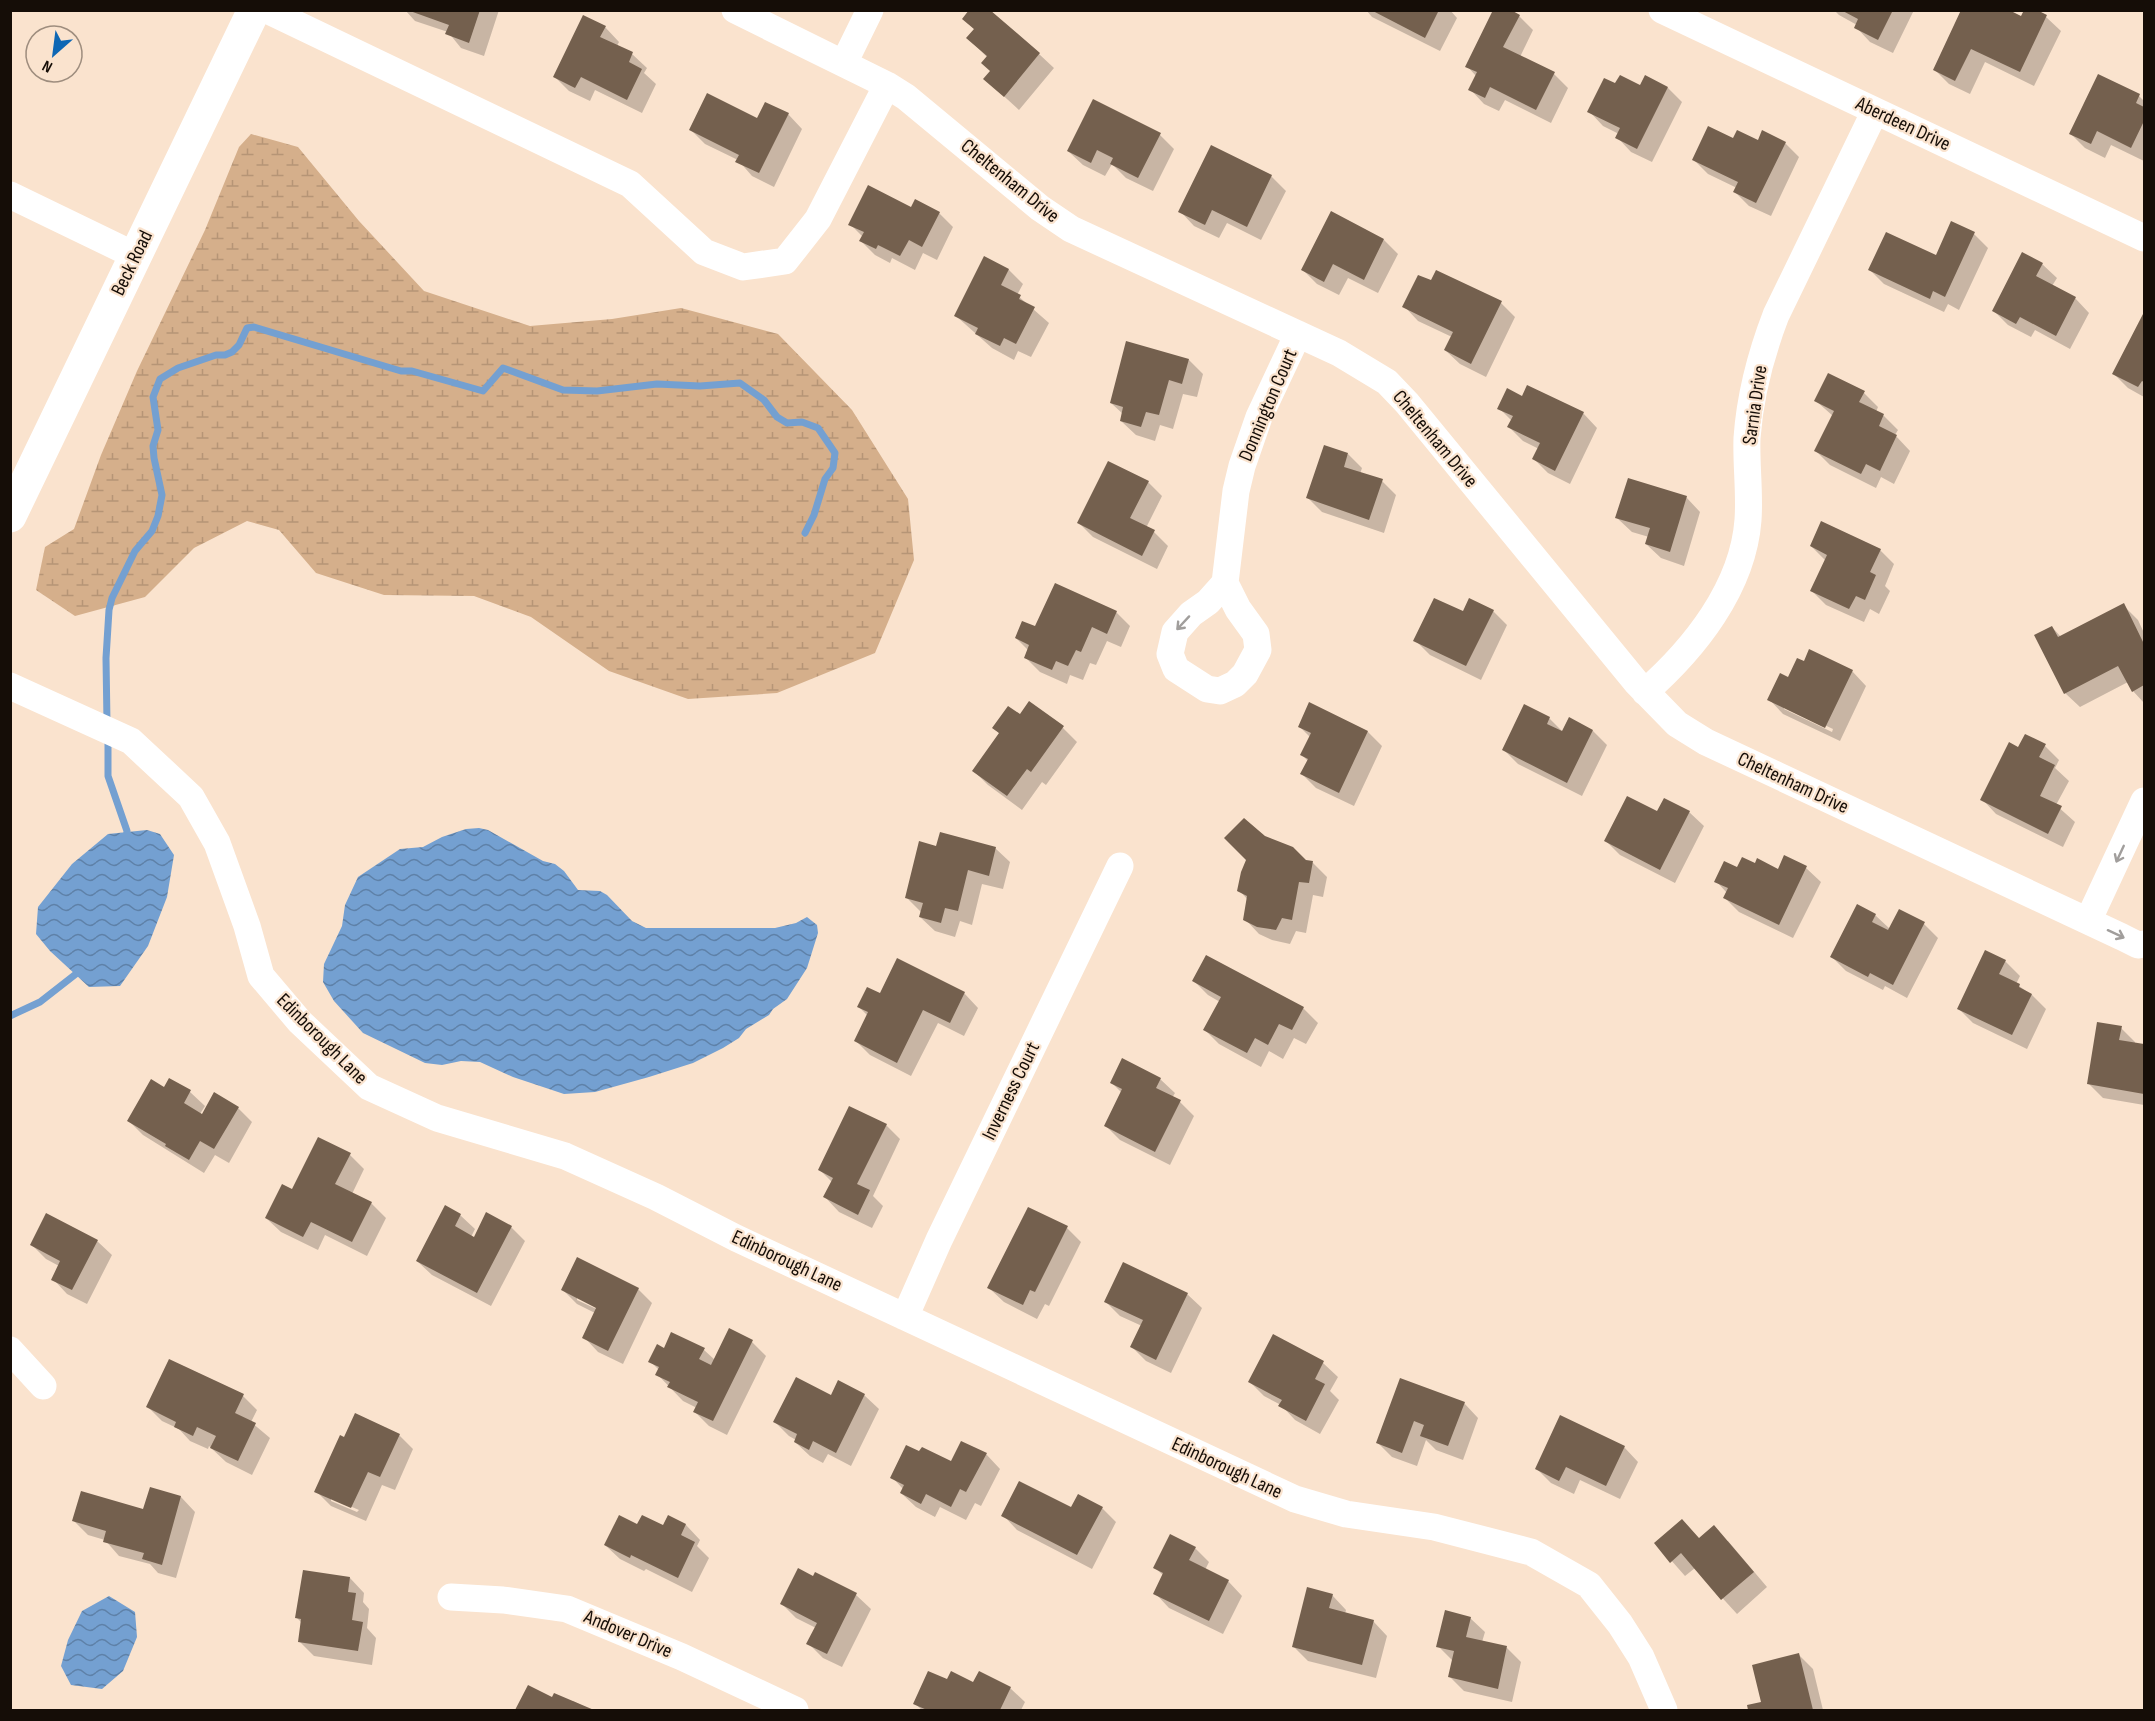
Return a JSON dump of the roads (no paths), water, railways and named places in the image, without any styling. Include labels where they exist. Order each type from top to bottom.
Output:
[{"type":"main road","name":"Beck Road","points":[[10,516],[254,10]]},
{"type":"street","points":[[267,10],[630,184],[704,252],[743,267],[784,261],[818,219],[886,85]]},
{"type":"street","name":"Cheltenham Drive","points":[[735,10],[886,85],[927,114],[1040,208],[1071,229],[1298,334],[1353,361],[1387,382],[1407,403],[1645,692],[1677,724],[1706,742],[2139,945],[2145,944]]},
{"type":"street","points":[[844,63],[870,10]]},
{"type":"street","name":"Aberdeen Drive","points":[[1662,10],[2145,238]]},
{"type":"street","name":"Sarnia Drive","points":[[1645,692],[1668,672],[1708,623],[1735,572],[1744,546],[1748,520],[1747,440],[1751,403],[1765,344],[1776,315],[1875,111]]},
{"type":"street","points":[[10,195],[136,256]]},
{"type":"street","name":"Donnington Court","points":[[1225,583],[1236,491],[1242,466],[1259,417],[1298,334]]},
{"type":"street","name":"Edinborough Lane","points":[[10,686],[131,741],[191,797],[217,843],[247,926],[261,976],[300,1022],[369,1087],[437,1118],[565,1156],[1295,1499],[1346,1514],[1434,1527],[1530,1552],[1589,1585],[1620,1624],[1641,1657],[1664,1710]]},
{"type":"street","points":[[2088,921],[2145,801]]},
{"type":"street","name":"Inverness Court","points":[[905,1317],[1120,866]]},
{"type":"street","points":[[10,1350],[43,1386]]},
{"type":"street","name":"Andover Drive","points":[[451,1597],[503,1600],[567,1609],[682,1657],[795,1710]]},
{"type":"water","points":[[466,829],[488,830],[543,861],[555,864],[564,871],[578,890],[600,891],[607,895],[632,921],[646,928],[775,928],[796,923],[807,917],[817,925],[818,933],[807,968],[787,999],[723,1048],[693,1063],[595,1092],[564,1094],[513,1077],[480,1062],[461,1061],[442,1065],[425,1063],[363,1033],[334,1001],[323,982],[324,964],[342,926],[345,905],[358,877],[400,849],[423,847],[442,837]]},
{"type":"water","points":[[147,830],[160,834],[174,855],[167,897],[148,946],[120,986],[89,987],[50,951],[36,934],[38,907],[72,864],[108,834]]},
{"type":"water","points":[[109,1596],[135,1612],[137,1637],[123,1671],[102,1689],[71,1685],[61,1666],[68,1640],[82,1611]]},
{"type":"waterway","points":[[107,723],[106,658],[109,610],[112,598],[135,551],[152,531],[162,495],[154,458],[153,446],[158,430],[153,397],[160,379],[178,368],[232,352],[239,345],[247,328],[254,327],[401,371],[412,371],[483,391],[503,368],[563,390],[597,391],[657,384],[700,386],[740,383],[764,400],[777,417],[787,423],[802,422],[818,428],[835,453],[833,468],[825,479],[814,515],[805,533]]},
{"type":"waterway","points":[[108,737],[108,776],[127,831],[126,840]]},
{"type":"waterway","points":[[10,1016],[40,1002],[81,970]]}]
